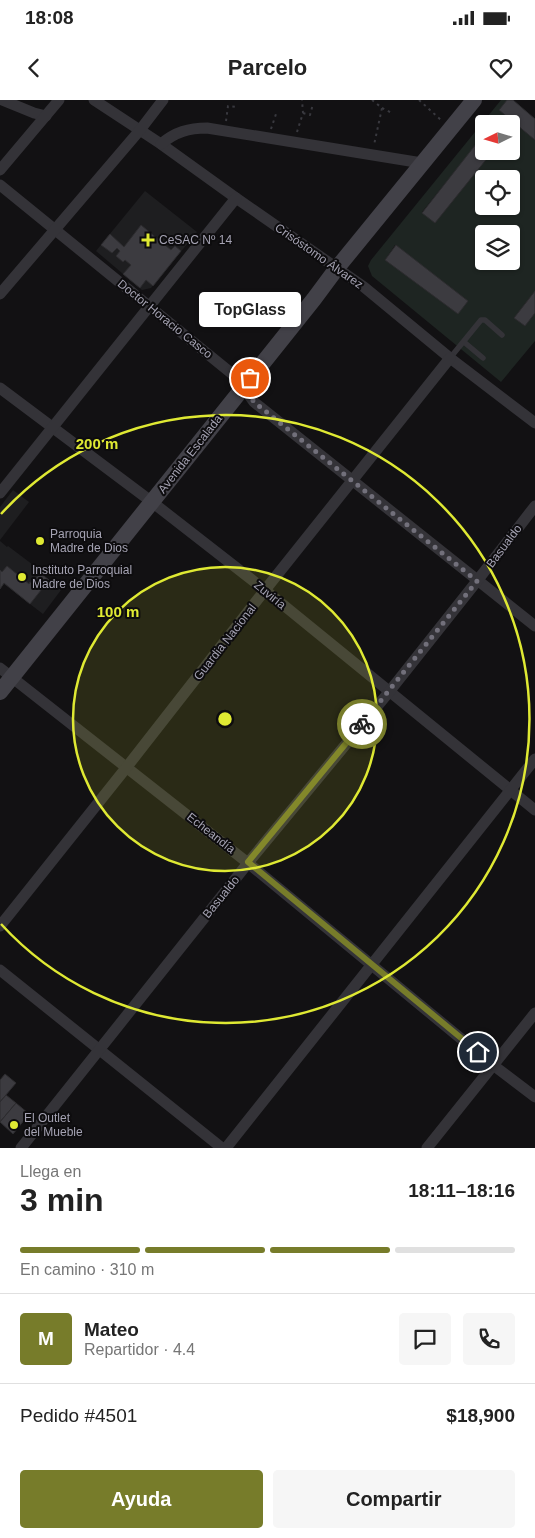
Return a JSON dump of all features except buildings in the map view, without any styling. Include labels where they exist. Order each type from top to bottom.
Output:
[{"type":"main road","name":"Avenida Escalada","points":[[0,692],[6,672],[152,502],[337,268],[474,100]]},
{"type":"street","points":[[2,100],[46,116]]},
{"type":"street","points":[[0,170],[59,100]]},
{"type":"street","name":"Crisóstomo Álvarez","points":[[94,100],[161,144],[364,287],[450,358],[535,423]]},
{"type":"street","points":[[0,294],[164,100]]},
{"type":"street","points":[[161,144],[180,132],[194,128],[206,128],[422,164]]},
{"type":"street","name":"Doctor Horacio Casco","points":[[0,185],[236,377],[254,402],[535,626]]},
{"type":"street","points":[[0,493],[236,198]]},
{"type":"street","name":"Guardia Nacional","points":[[0,926],[450,358]]},
{"type":"street","name":"Zuviría","points":[[0,388],[53,426],[265,590],[535,810]]},
{"type":"street","name":"Basualdo","points":[[21,1148],[248,862],[389,692],[535,506]]},
{"type":"street","name":"Echeandía","points":[[6,672],[248,862],[493,1065],[535,1097]]},
{"type":"street","points":[[0,970],[224,1148],[535,759]]},
{"type":"street","points":[[427,1148],[535,1012]]},
{"type":"lane","points":[[450,358],[481,320],[485,320],[502,335]]},
{"type":"lane","points":[[464,342],[484,358]]},
{"type":"path","points":[[297,131],[303,113],[302,100]]},
{"type":"path","points":[[372,100],[392,113]]},
{"type":"path","points":[[419,100],[450,129]]},
{"type":"path","points":[[303,113],[310,115],[313,104]]},
{"type":"path","points":[[224,130],[228,106],[236,106]]},
{"type":"path","points":[[372,155],[382,108]]},
{"type":"path","points":[[269,138],[276,114]]},
{"type":"shaded area","points":[[501,100],[507,100],[499,110],[505,115],[489,115]]},
{"type":"shaded area","points":[[520,128],[535,140],[535,291],[514,318],[525,326],[535,313],[535,341],[501,382],[372,276],[368,266],[475,132],[475,146],[422,212],[435,223],[475,173],[475,215],[520,215],[520,170],[478,170],[486,160],[520,160]],"holes":[[[396,245],[458,314],[385,260]]]},
{"type":"shaded area","name":"CeSAC Nº 14","points":[[145,191],[197,232],[151,288],[142,290],[96,251]]},
{"type":"shaded area","points":[[13,490],[29,502],[0,540],[0,507]]},
{"type":"shaded area","name":"Instituto Parroquial Madre de Dios","points":[[0,541],[41,571],[40,573],[61,590],[43,614],[4,584],[0,589]]},
{"type":"way so far","points":[[250,378],[244,387],[254,402],[477,581],[362,724]]},
{"type":"place","name":"CeSAC Nº 14","points":[[148,240]]},
{"type":"place","name":"TopGlass","points":[[250,378]]},
{"type":"place","name":"Parroquia Madre de Dios","points":[[40,541]]},
{"type":"place","name":"Instituto Parroquial Madre de Dios","points":[[22,577]]},
{"type":"place","name":"El Outlet del Mueble","points":[[14,1125]]},
{"type":"route","points":[[362,724],[248,862],[478,1052]]}]
